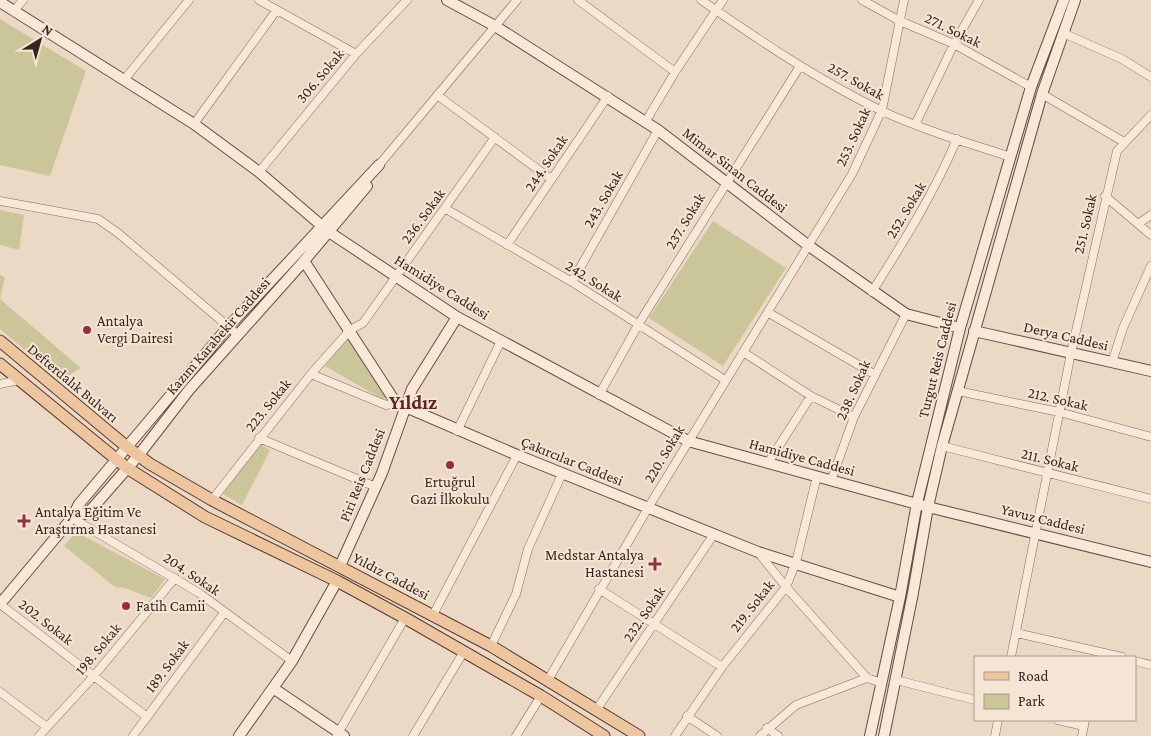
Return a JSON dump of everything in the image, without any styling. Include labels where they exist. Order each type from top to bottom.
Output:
[{"type":"main road","name":"Defterdalık Bulvarı","points":[[0,342],[127,448]]},
{"type":"main road","name":"Defterdalık Bulvarı","points":[[0,364],[117,459]]},
{"type":"main road","name":"Yıldız Caddesi","points":[[127,448],[212,500],[491,646],[638,736]]},
{"type":"main road","name":"Yıldız Caddesi","points":[[117,459],[127,468],[205,518],[337,581],[405,618],[463,653],[541,696],[600,735]]},
{"type":"street","points":[[14,11],[22,0]]},
{"type":"street","points":[[124,80],[189,0]]},
{"type":"street","points":[[259,0],[356,54]]},
{"type":"street","name":"306. Sokak","points":[[259,172],[356,54],[407,0]]},
{"type":"street","name":"Mimar Sinan Caddesi","points":[[447,0],[495,26],[646,121],[809,246],[872,292],[906,314],[960,328]]},
{"type":"street","name":"Kazım Karabekir Caddesi","points":[[0,604],[72,518],[79,504],[228,327],[366,188],[379,165],[517,0]]},
{"type":"street","points":[[578,0],[675,72]]},
{"type":"street","name":"257. Sokak","points":[[701,0],[800,66],[882,110],[915,125],[1011,157]]},
{"type":"street","points":[[646,121],[675,72],[718,11],[723,0]]},
{"type":"street","name":"271. Sokak","points":[[862,0],[900,21],[954,44],[1031,87]]},
{"type":"street","name":"253. Sokak","points":[[809,246],[852,174],[882,110],[904,0]]},
{"type":"street","points":[[915,125],[954,44],[979,0]]},
{"type":"street","name":"Turgut Reis Caddesi","points":[[870,736],[900,597],[917,503],[960,328],[1031,87],[1064,0]]},
{"type":"street","name":"Turgut Reis Caddesi","points":[[884,736],[928,506],[942,446],[1042,94],[1075,0]]},
{"type":"street","name":"Hamidiye Caddesi","points":[[0,2],[194,124],[259,172],[325,229],[396,277],[457,317],[599,395],[688,441],[928,506]]},
{"type":"street","points":[[194,124],[276,11]]},
{"type":"street","points":[[1063,33],[1122,59],[1151,77]]},
{"type":"street","name":"237. Sokak","points":[[599,395],[638,325],[726,181],[800,66]]},
{"type":"street","points":[[1042,94],[1124,142]]},
{"type":"street","points":[[437,95],[551,179]]},
{"type":"street","name":"244. Sokak","points":[[507,245],[608,96]]},
{"type":"street","name":"251. Sokak","points":[[1011,656],[1071,353],[1105,196],[1117,151],[1151,115]]},
{"type":"street","name":"243. Sokak","points":[[572,282],[658,130]]},
{"type":"street","name":"236. Sokak","points":[[350,330],[364,323],[494,137]]},
{"type":"street","name":"252. Sokak","points":[[872,292],[918,219],[938,182],[957,139]]},
{"type":"street","points":[[1105,196],[1151,235]]},
{"type":"street","points":[[0,201],[98,219],[118,233],[238,334]]},
{"type":"street","name":"242. Sokak","points":[[446,208],[572,282],[725,380]]},
{"type":"street","points":[[1138,224],[1151,215]]},
{"type":"street","name":"Kazım Karabekir Caddesi","points":[[72,518],[90,512],[138,456],[189,390],[304,261],[325,229]]},
{"type":"street","name":"220. Sokak","points":[[548,680],[599,589],[688,441],[809,246]]},
{"type":"street","points":[[304,261],[400,405]]},
{"type":"street","points":[[1112,362],[1124,328],[1151,266]]},
{"type":"street","points":[[769,313],[874,374]]},
{"type":"street","name":"238. Sokak","points":[[831,480],[854,417],[874,374],[906,314]]},
{"type":"street","name":"Piri Reis Caddesi","points":[[340,566],[376,487],[400,405],[457,317]]},
{"type":"street","name":"223. Sokak","points":[[212,500],[259,438],[350,330]]},
{"type":"street","name":"Derya Caddesi","points":[[974,331],[1151,371]]},
{"type":"street","points":[[457,431],[500,341]]},
{"type":"street","points":[[743,352],[811,396],[854,417]]},
{"type":"street","points":[[311,374],[386,404],[400,405]]},
{"type":"street","points":[[0,384],[19,380]]},
{"type":"street","name":"212. Sokak","points":[[958,391],[1060,412],[1151,436]]},
{"type":"street","points":[[768,463],[811,396]]},
{"type":"street","name":"Çakırcılar Caddesi","points":[[400,405],[457,431],[758,552],[796,562],[900,597]]},
{"type":"street","points":[[259,438],[376,487]]},
{"type":"street","name":"211. Sokak","points":[[942,446],[1151,499]]},
{"type":"street","points":[[434,615],[517,455]]},
{"type":"street","points":[[491,646],[516,594],[528,549],[562,474]]},
{"type":"street","name":"219. Sokak","points":[[675,736],[722,666],[786,587],[796,562],[817,476]]},
{"type":"street","name":"Yavuz Caddesi","points":[[928,506],[1151,562]]},
{"type":"street","name":"204. Sokak","points":[[72,518],[176,578],[292,661]]},
{"type":"street","name":"232. Sokak","points":[[597,710],[714,534]]},
{"type":"street","points":[[758,552],[786,587],[867,678],[882,683]]},
{"type":"street","name":"198. Sokak","points":[[39,736],[93,677],[176,578]]},
{"type":"street","points":[[239,736],[292,661],[337,581]]},
{"type":"street","points":[[599,589],[653,625],[722,666]]},
{"type":"street","name":"202. Sokak","points":[[0,604],[146,717]]},
{"type":"street","name":"189. Sokak","points":[[133,736],[224,613]]},
{"type":"street","points":[[273,688],[340,735],[405,618]]},
{"type":"street","points":[[1016,633],[1099,654],[1114,656]]},
{"type":"street","points":[[413,736],[463,653]]},
{"type":"street","points":[[1136,661],[1151,665]]},
{"type":"street","points":[[760,736],[796,705],[867,678]]},
{"type":"street","points":[[896,680],[974,700]]},
{"type":"street","points":[[0,692],[47,728]]},
{"type":"street","points":[[516,736],[541,696]]},
{"type":"street","points":[[687,716],[717,736]]},
{"type":"street","points":[[995,736],[998,721]]},
{"type":"street","points":[[1067,721],[1085,723],[1082,736]]},
{"type":"street","points":[[767,728],[778,736]]},
{"type":"green space","points":[[0,19],[86,71],[50,176],[0,165]]},
{"type":"green space","points":[[0,210],[24,215],[19,250],[0,245]]},
{"type":"green space","points":[[713,221],[786,268],[723,366],[649,318]]},
{"type":"green space","points":[[0,275],[5,277],[0,299]]},
{"type":"green space","points":[[0,299],[81,368],[61,380],[0,329]]},
{"type":"green space","points":[[348,338],[387,397],[382,399],[325,366]]},
{"type":"green space","points":[[260,444],[270,450],[242,505],[223,494]]},
{"type":"green space","points":[[76,532],[165,579],[151,598],[125,588],[115,587],[64,546]]},
{"type":"place","name":"Antalya Vergi Dairesi","points":[[87,330]]},
{"type":"place","name":"Ertuğrul Gazi İlkokulu","points":[[450,465]]},
{"type":"place","name":"Antalya Eğitim Ve Araştırma Hastanesi","points":[[24,521]]},
{"type":"place","name":"Medstar Antalya Hastanesi","points":[[655,564]]},
{"type":"place","name":"Fatih Camii","points":[[126,606]]},
{"type":"district","name":"Yıldız","points":[[413,402]]}]
